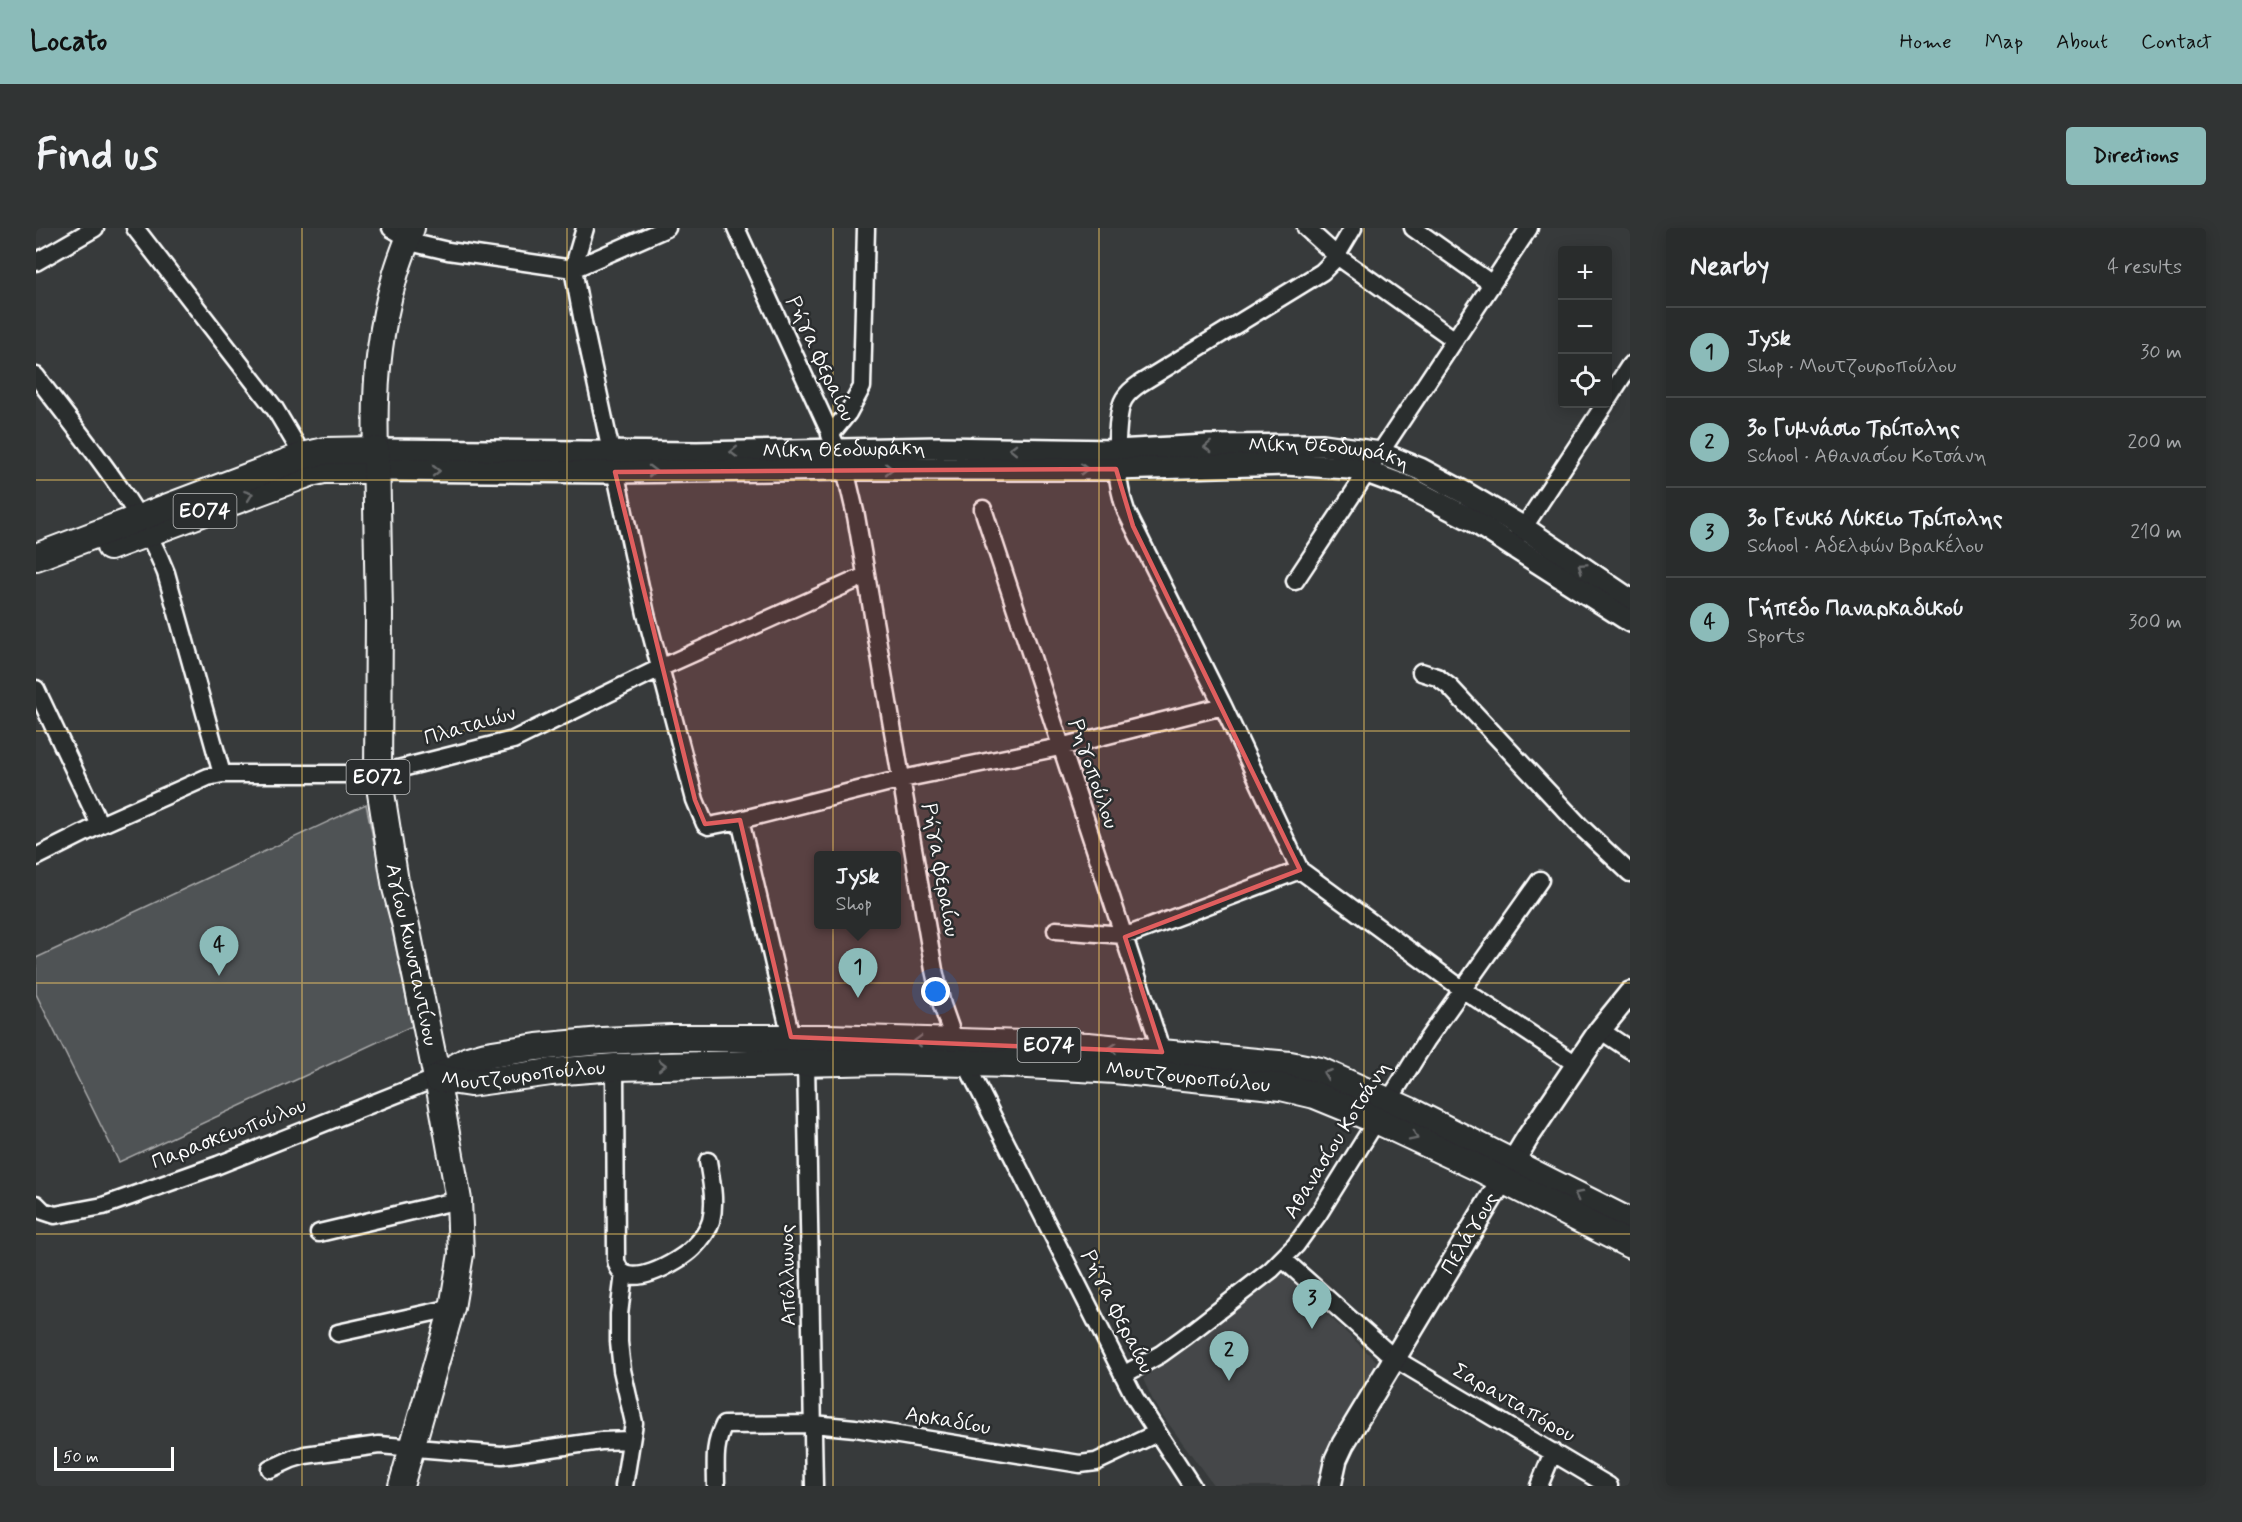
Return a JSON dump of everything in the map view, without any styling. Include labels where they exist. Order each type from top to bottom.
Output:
[{"type":"main road","name":"ΕΟ72","points":[[377,460],[378,370],[386,314],[404,232]]},
{"type":"main road","name":"Μίκη Θεοδωράκη","points":[[36,573],[303,456],[325,451],[377,460]]},
{"type":"main road","name":"Μίκη Θεοδωράκη","points":[[36,557],[310,473],[377,460]]},
{"type":"main road","name":"Αγίου Κωνσταντίνου","points":[[377,460],[378,774],[396,888],[437,1078],[459,1200],[462,1254],[452,1308],[401,1486]]},
{"type":"main road","name":"Μουτζουροπούλου","points":[[437,1078],[468,1060],[537,1047],[662,1038],[791,1037],[961,1052],[1281,1087],[1382,1111]]},
{"type":"main road","name":"Μουτζουροπούλου","points":[[437,1078],[470,1083],[551,1072],[615,1067],[806,1062],[1088,1046],[1313,1069],[1382,1111],[1507,1171],[1630,1222]]},
{"type":"main road","name":"Μουτζουροπούλου","points":[[1507,1171],[1630,1245]]},
{"type":"street","points":[[36,262],[95,228]]},
{"type":"street","points":[[135,228],[275,409],[303,456]]},
{"type":"street","points":[[585,228],[573,269],[646,614],[695,800],[703,822],[709,826],[740,820],[902,779],[1060,747],[1223,706]]},
{"type":"street","points":[[404,232],[448,252],[573,269],[667,228]]},
{"type":"street","name":"Ρήγα Φεραίου","points":[[736,228],[837,451],[856,516],[938,987],[961,1052],[1123,1375],[1158,1433],[1182,1482]]},
{"type":"street","points":[[837,451],[848,413],[862,387],[866,228]]},
{"type":"street","points":[[1306,228],[1337,256],[1455,340]]},
{"type":"street","points":[[1353,228],[1337,256],[1322,272],[1129,392],[1120,409],[1116,460],[1121,495],[1133,526],[1223,706],[1300,870],[1462,989],[1576,1064]]},
{"type":"street","points":[[1413,228],[1492,284]]},
{"type":"street","points":[[1294,581],[1529,228]]},
{"type":"street","points":[[1612,393],[1630,365]]},
{"type":"street","points":[[36,376],[144,525],[166,573],[222,774]]},
{"type":"street","points":[[1518,537],[1602,408]]},
{"type":"street","name":"Μίκη Θεοδωράκη","points":[[1116,460],[1301,444],[1380,453],[1447,483],[1630,621]]},
{"type":"street","name":"Μίκη Θεοδωράκη","points":[[377,460],[613,462],[940,448],[1116,460],[1285,464],[1349,468],[1367,472],[1410,488],[1518,537],[1630,600]]},
{"type":"street","name":"Ρηγοπούλου","points":[[983,509],[1162,1052]]},
{"type":"street","name":"Πλαταιών","points":[[36,857],[191,784],[222,774],[378,774],[513,740],[660,668],[865,576]]},
{"type":"street","points":[[1421,672],[1437,677],[1450,687],[1581,827],[1630,873]]},
{"type":"street","points":[[36,689],[41,713],[100,825]]},
{"type":"street","points":[[740,820],[791,1037],[806,1062]]},
{"type":"street","points":[[1056,930],[1124,935],[1300,870]]},
{"type":"street","name":"Αθανασίου Κοτσάνη","points":[[1123,1375],[1144,1365],[1186,1336],[1283,1259],[1305,1234],[1462,989],[1540,880]]},
{"type":"street","name":"Πελάγους","points":[[1330,1486],[1336,1459],[1343,1444],[1507,1171],[1576,1064],[1630,993]]},
{"type":"street","points":[[1600,1030],[1630,1050]]},
{"type":"street","name":"Απόλλωνος","points":[[806,1062],[814,1486]]},
{"type":"street","points":[[615,1067],[616,1260],[617,1266],[624,1273],[637,1276],[659,1270],[692,1249],[703,1236],[711,1221],[713,1206],[708,1161]]},
{"type":"street","name":"Παρασκευοπούλου","points":[[36,1204],[55,1215],[103,1206],[218,1165],[437,1078]]},
{"type":"street","points":[[319,1233],[459,1200]]},
{"type":"street","name":"Σαρανταπόρου","points":[[1283,1259],[1395,1359],[1609,1486]]},
{"type":"street","points":[[624,1273],[619,1314],[619,1342],[622,1370],[634,1423],[624,1486]]},
{"type":"street","points":[[338,1333],[452,1308]]},
{"type":"street","name":"Αρκαδίου","points":[[716,1486],[717,1439],[724,1425],[813,1424],[855,1428],[1080,1464],[1096,1462],[1158,1433]]},
{"type":"street","points":[[270,1469],[292,1459],[379,1445],[502,1455],[601,1441],[631,1440]]},
{"type":"street","points":[[1539,1486],[1552,1452]]},
{"type":"highlighted area","points":[[1116,469],[1133,526],[1300,870],[1125,937],[1162,1052],[791,1037],[740,820],[705,824],[695,800],[615,472]]},
{"type":"shaded area","points":[[366,804],[412,1026],[119,1162],[36,994],[36,958]]},
{"type":"shaded area","points":[[1283,1273],[1382,1366],[1328,1446],[1320,1486],[1214,1486],[1155,1405],[1143,1379]]},
{"type":"place","name":"Γήπεδο Παναρκαδικού","points":[[219,976]]},
{"type":"place","name":"Jysk","points":[[858,998]]},
{"type":"place","name":"3ο Γενικό Λύκειο Τρίπολης","points":[[1312,1329]]},
{"type":"place","name":"3ο Γυμνάσιο Τρίπολης","points":[[1229,1381]]}]
